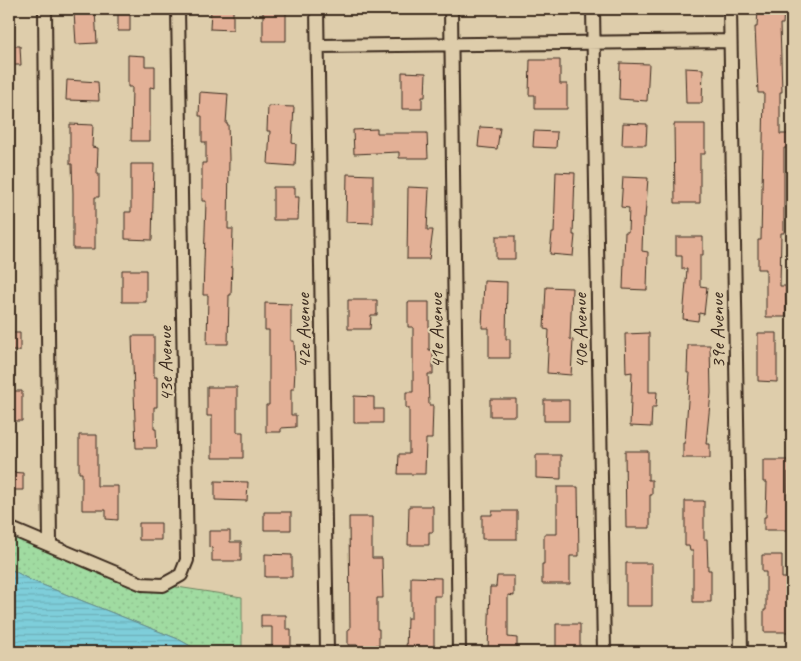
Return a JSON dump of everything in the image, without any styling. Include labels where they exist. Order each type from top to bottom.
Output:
[{"type":"street","points":[[45,9],[50,545]]},
{"type":"street","name":"43e Avenue","points":[[9,528],[142,584],[164,585],[182,575],[187,560],[178,9]]},
{"type":"street","name":"42e Avenue","points":[[317,9],[327,652]]},
{"type":"street","name":"41e Avenue","points":[[451,9],[459,652]]},
{"type":"street","name":"40e Avenue","points":[[593,9],[604,652]]},
{"type":"street","name":"39e Avenue","points":[[730,9],[741,652]]},
{"type":"street","points":[[318,46],[730,41]]},
{"type":"green space","points":[[9,528],[164,585],[242,597],[242,652],[201,652],[178,639],[30,580],[9,568]]},
{"type":"water","points":[[9,568],[30,580],[178,639],[201,652],[9,652]]},
{"type":"building","points":[[118,9],[130,9],[130,31],[118,31]]},
{"type":"building","points":[[211,9],[233,9],[233,30],[210,29]]},
{"type":"building","points":[[263,9],[286,9],[286,41],[263,41]]},
{"type":"building","points":[[758,9],[784,9],[783,24],[780,24],[782,92],[780,92],[780,134],[789,134],[788,148],[784,148],[784,233],[781,233],[780,286],[786,286],[786,317],[766,317],[766,269],[758,269],[758,240],[761,240],[764,93],[758,93],[755,27],[757,27]]},
{"type":"building","points":[[95,11],[97,43],[76,44],[74,12]]},
{"type":"building","points":[[9,46],[20,46],[21,65],[9,65]]},
{"type":"building","points":[[128,55],[145,56],[145,66],[155,66],[155,88],[150,87],[150,141],[131,141],[132,87],[128,87]]},
{"type":"building","points":[[530,60],[560,60],[560,84],[567,84],[567,109],[535,109],[535,95],[529,95]]},
{"type":"building","points":[[620,63],[649,64],[647,101],[619,99]]},
{"type":"building","points":[[685,68],[703,69],[702,103],[686,103]]},
{"type":"building","points":[[402,72],[426,73],[425,97],[422,97],[422,109],[402,109]]},
{"type":"building","points":[[67,80],[98,82],[99,101],[66,100]]},
{"type":"building","points":[[200,92],[228,94],[226,124],[228,124],[229,158],[228,229],[233,229],[228,344],[207,344],[208,295],[203,295],[206,201],[202,201],[202,163],[206,163],[206,142],[202,142],[202,116],[199,116]]},
{"type":"building","points":[[268,106],[294,107],[292,143],[296,144],[295,166],[268,164],[270,131],[267,131]]},
{"type":"building","points":[[623,123],[647,124],[646,145],[622,145]]},
{"type":"building","points":[[70,124],[93,125],[92,147],[98,148],[97,174],[99,174],[99,197],[95,197],[95,249],[73,249]]},
{"type":"building","points":[[674,124],[705,124],[705,154],[700,154],[700,203],[675,203]]},
{"type":"building","points":[[480,127],[500,128],[497,149],[478,147]]},
{"type":"building","points":[[377,129],[377,133],[427,133],[428,158],[399,158],[399,152],[354,154],[353,130]]},
{"type":"building","points":[[534,131],[557,132],[556,148],[533,147]]},
{"type":"building","points":[[131,164],[154,164],[152,240],[125,239],[125,212],[131,212]]},
{"type":"building","points":[[556,172],[575,173],[573,256],[550,254],[552,233],[554,233]]},
{"type":"building","points":[[347,174],[373,175],[373,223],[346,222]]},
{"type":"building","points":[[623,177],[648,178],[645,218],[643,218],[642,251],[648,252],[647,290],[623,289],[625,232],[628,232],[629,208],[621,207]]},
{"type":"building","points":[[273,187],[295,187],[295,197],[299,197],[298,220],[273,220]]},
{"type":"building","points":[[408,187],[429,188],[427,230],[433,230],[429,259],[407,259]]},
{"type":"building","points":[[496,236],[515,236],[515,259],[496,259]]},
{"type":"building","points":[[676,237],[703,237],[703,255],[700,255],[700,286],[707,287],[704,314],[699,313],[698,321],[683,319],[687,269],[682,269],[682,256],[676,256]]},
{"type":"building","points":[[122,270],[146,270],[146,302],[122,302]]},
{"type":"building","points":[[484,281],[507,282],[506,339],[510,339],[510,358],[489,358],[489,328],[482,328]]},
{"type":"building","points":[[546,287],[572,288],[570,339],[573,340],[571,375],[547,373],[549,330],[544,329]]},
{"type":"building","points":[[348,300],[377,300],[377,315],[371,315],[370,329],[348,329]]},
{"type":"building","points":[[408,302],[429,302],[429,350],[433,350],[433,374],[428,374],[429,405],[433,405],[432,439],[426,439],[425,474],[398,474],[399,454],[409,454],[409,408],[406,408],[406,392],[413,392],[413,327],[408,327]]},
{"type":"building","points":[[265,303],[291,304],[291,341],[294,341],[295,369],[294,389],[291,389],[291,415],[296,415],[296,427],[281,428],[281,432],[266,432],[266,405],[269,405],[269,330],[265,330]]},
{"type":"building","points":[[9,333],[20,333],[20,351],[9,351]]},
{"type":"building","points":[[649,333],[649,392],[657,392],[656,407],[652,407],[651,427],[630,426],[632,372],[626,373],[625,334]]},
{"type":"building","points":[[758,333],[777,333],[777,382],[758,381]]},
{"type":"building","points":[[132,336],[154,336],[154,377],[157,377],[157,407],[154,407],[154,429],[156,429],[157,448],[136,448]]},
{"type":"building","points":[[688,345],[710,345],[711,393],[706,444],[710,444],[710,458],[683,458],[690,373],[687,373]]},
{"type":"building","points":[[207,387],[237,387],[237,432],[243,432],[243,458],[212,458],[212,416],[207,416]]},
{"type":"building","points":[[9,391],[22,391],[22,421],[9,421]]},
{"type":"building","points":[[354,396],[374,397],[374,409],[383,409],[383,423],[354,423]]},
{"type":"building","points":[[490,399],[516,399],[516,416],[490,416]]},
{"type":"building","points":[[544,400],[569,400],[569,421],[544,421]]},
{"type":"building","points":[[79,435],[97,435],[97,486],[118,486],[118,520],[106,519],[106,510],[82,510],[82,473],[79,473]]},
{"type":"building","points":[[625,451],[648,451],[648,480],[652,480],[650,528],[626,528]]},
{"type":"building","points":[[536,455],[561,455],[561,479],[536,478]]},
{"type":"building","points":[[763,460],[792,460],[792,472],[788,472],[787,530],[764,530],[767,482],[763,482]]},
{"type":"building","points":[[9,472],[23,473],[23,490],[9,490]]},
{"type":"building","points":[[215,481],[248,482],[247,501],[215,500]]},
{"type":"building","points":[[557,487],[578,487],[579,556],[570,556],[570,584],[542,584],[544,534],[557,534]]},
{"type":"building","points":[[685,501],[704,501],[704,539],[707,539],[708,570],[711,570],[711,602],[693,602],[693,551],[690,551],[689,546],[685,546]]},
{"type":"building","points":[[409,506],[433,506],[433,532],[429,532],[429,545],[408,545]]},
{"type":"building","points":[[492,511],[517,511],[517,539],[482,539],[482,515],[492,515]]},
{"type":"building","points":[[264,512],[291,512],[291,530],[264,530]]},
{"type":"building","points":[[349,517],[372,517],[372,558],[382,558],[383,598],[377,598],[379,645],[376,645],[376,652],[358,652],[358,645],[348,645],[348,629],[350,629]]},
{"type":"building","points":[[139,523],[161,523],[161,540],[139,540]]},
{"type":"building","points":[[209,531],[230,531],[230,542],[241,542],[241,561],[212,561],[212,548],[209,547]]},
{"type":"building","points":[[265,554],[292,555],[292,577],[265,577]]},
{"type":"building","points":[[762,555],[782,555],[782,578],[792,578],[792,602],[788,602],[788,632],[764,632],[766,572],[762,572]]},
{"type":"building","points":[[626,563],[652,563],[652,606],[626,606]]},
{"type":"building","points":[[497,576],[514,576],[514,596],[508,595],[508,637],[517,638],[517,651],[488,651],[490,587],[496,587]]},
{"type":"building","points":[[411,577],[441,578],[441,596],[434,596],[434,652],[406,652],[407,618],[411,618]]},
{"type":"building","points":[[261,615],[286,615],[286,629],[291,629],[291,652],[272,652],[272,627],[261,627]]},
{"type":"building","points":[[556,624],[580,624],[580,648],[556,647]]}]
